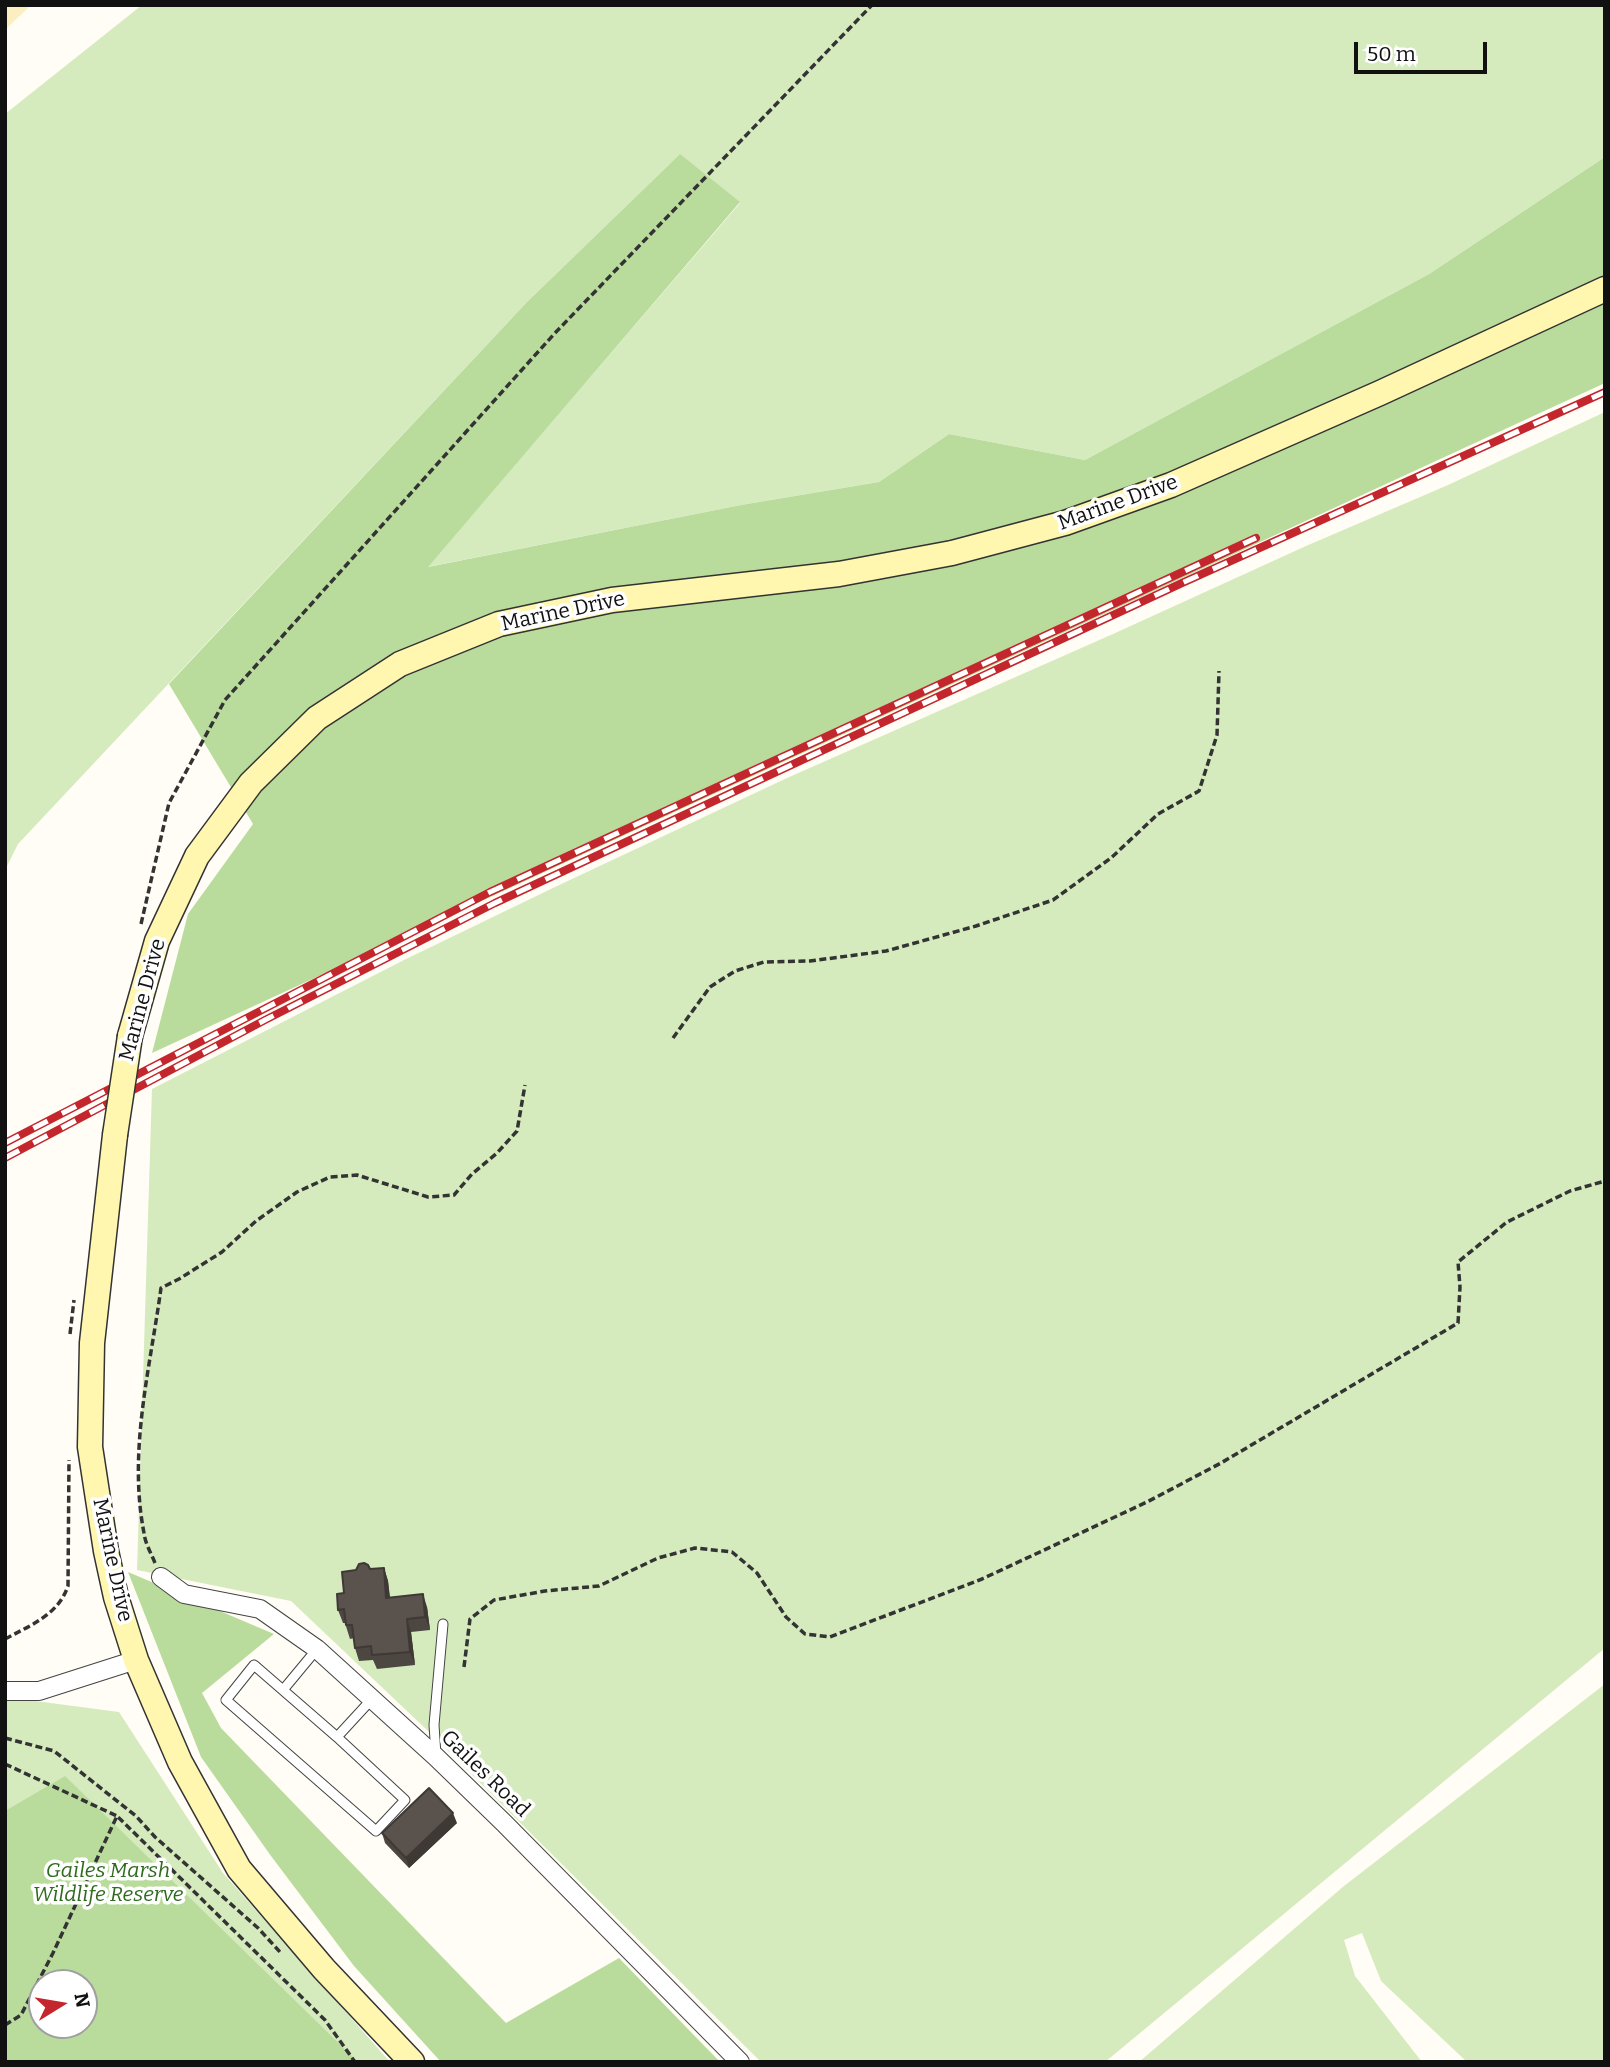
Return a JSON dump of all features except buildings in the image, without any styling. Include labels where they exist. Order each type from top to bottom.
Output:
[{"type":"street","name":"Marine Drive","points":[[412,2062],[324,1969],[239,1869],[180,1762],[136,1660],[116,1597],[106,1551],[90,1447],[92,1343],[115,1135],[130,1035],[157,941],[197,856],[251,783],[317,718],[400,664],[499,624],[600,602],[839,574],[952,553],[1065,523],[1171,485],[1380,393],[1605,289]]},
{"type":"street","name":"Gailes Road","points":[[161,1577],[184,1594],[260,1609],[317,1649],[504,1823],[740,2062]]},
{"type":"street","points":[[5,1690],[39,1691],[136,1660]]},
{"type":"lane","points":[[436,1757],[434,1725],[443,1624]]},
{"type":"lane","points":[[283,1690],[317,1649]]},
{"type":"lane","points":[[254,1665],[337,1737],[405,1800],[376,1831],[226,1700],[254,1665]]},
{"type":"lane","points":[[337,1737],[372,1699]]},
{"type":"path","points":[[138,934],[169,803],[225,701],[555,333],[872,5]]},
{"type":"path","points":[[673,1038],[710,987],[736,971],[764,962],[810,961],[886,951],[976,926],[1054,900],[1111,858],[1158,814],[1199,792],[1217,735],[1219,671]]},
{"type":"path","points":[[161,1577],[144,1535],[137,1465],[143,1399],[161,1288],[222,1252],[256,1221],[297,1192],[330,1177],[357,1175],[428,1197],[454,1195],[517,1131],[524,1085]]},
{"type":"path","points":[[464,1667],[470,1619],[494,1600],[545,1591],[599,1586],[658,1558],[695,1548],[732,1552],[757,1573],[786,1617],[805,1634],[830,1637],[982,1578],[1147,1502],[1232,1456],[1458,1323],[1458,1262],[1507,1222],[1570,1191],[1605,1181]]},
{"type":"path","points":[[5,1738],[54,1751],[136,1816],[155,1837],[257,1928],[284,1957]]},
{"type":"path","points":[[5,1764],[117,1816],[128,1825],[325,2020],[355,2062]]},
{"type":"path","points":[[5,2025],[21,2015],[53,1954],[117,1816]]},
{"type":"path","points":[[128,1825],[136,1816]]},
{"type":"green space","points":[[142,5],[1605,5],[1605,157],[1429,274],[1085,460],[949,434],[879,482],[741,505],[427,567],[740,203],[679,155],[527,302],[18,844],[5,870],[5,114]]},
{"type":"green space","points":[[680,154],[740,202],[428,567],[741,505],[879,482],[949,434],[1085,460],[1429,274],[1605,157],[1605,383],[152,1053],[188,914],[253,824],[169,684],[527,302]]},
{"type":"green space","points":[[1605,412],[1605,1648],[1105,2062],[761,2062],[427,1730],[291,1601],[137,1570],[152,1089],[404,960],[787,778],[1448,485]]},
{"type":"green space","points":[[128,1572],[274,1634],[202,1693],[221,1728],[506,2023],[619,1958],[720,2062],[441,2062],[354,1966],[201,1757]]},
{"type":"green space","points":[[1605,1684],[1605,2062],[1467,2062],[1381,1981],[1362,1933],[1344,1940],[1355,1976],[1422,2062],[1139,2062],[1344,1886]]},
{"type":"green space","name":"Gailes Marsh Wildlife Reserve","points":[[5,1697],[119,1712],[223,1873],[390,2062],[5,2062]]},
{"type":"green space","name":"Gailes Marsh Wildlife Reserve","points":[[65,1776],[358,2062],[5,2062],[5,1811]]},
{"type":"sand","points":[[5,5],[31,5],[5,30]]},
{"type":"railway","points":[[5,1158],[265,1020],[495,903],[1182,583],[1605,392]]},
{"type":"railway","points":[[5,1143],[490,892],[1256,538]]}]
